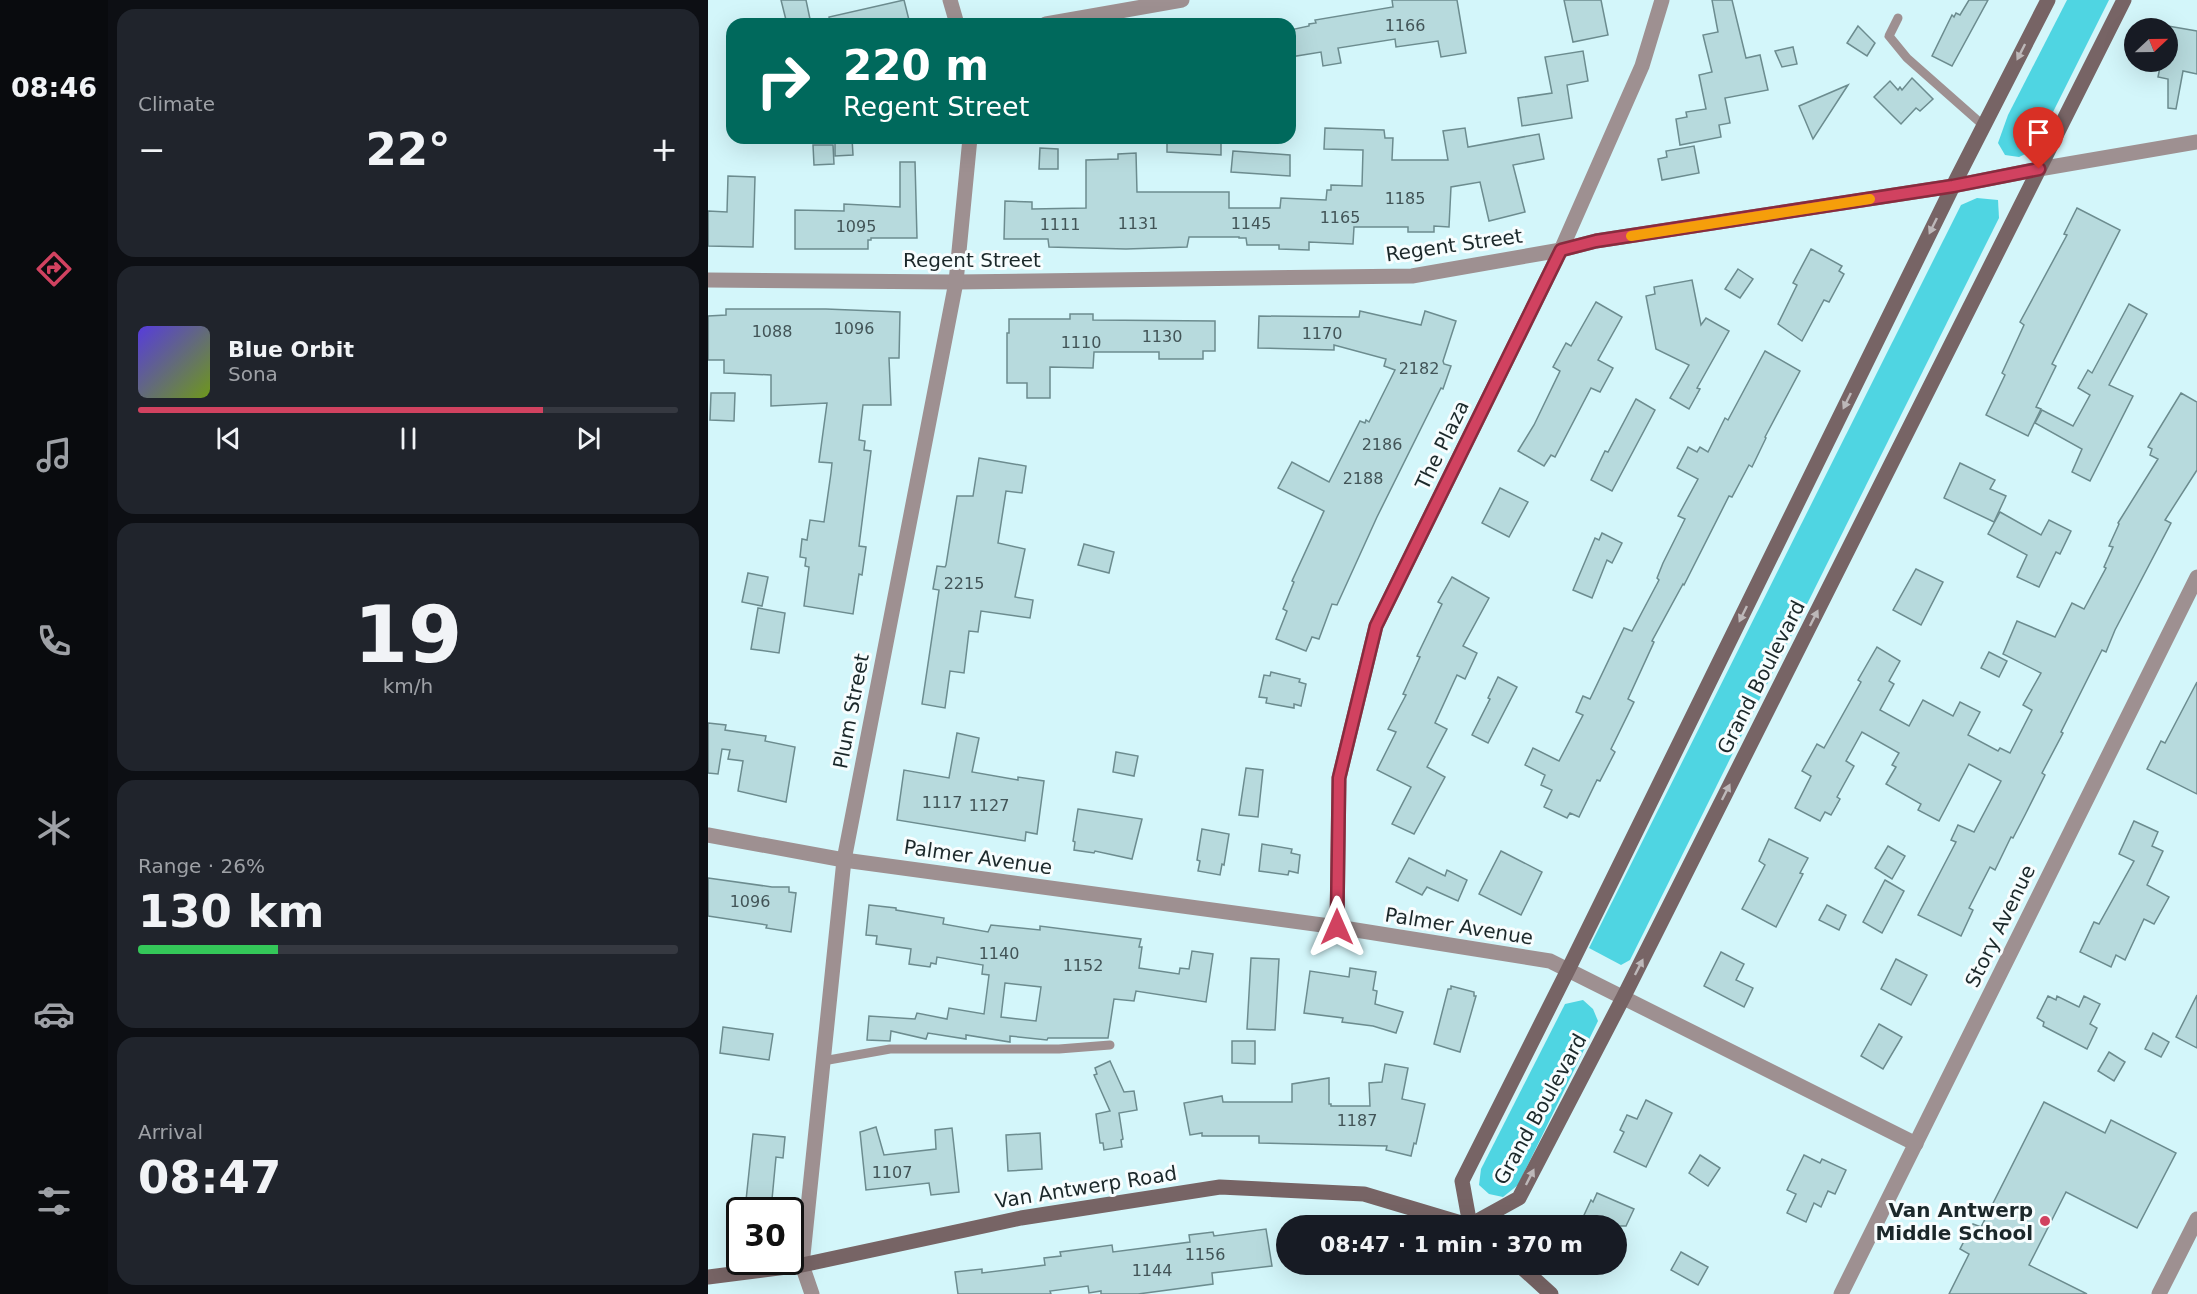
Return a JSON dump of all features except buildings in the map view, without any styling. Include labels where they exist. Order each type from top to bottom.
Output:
[{"type":"street","points":[[950,0],[955,18]]},
{"type":"street","points":[[1080,18],[1182,0]]},
{"type":"street","name":"The Plaza","points":[[1337,927],[1339,778],[1376,626],[1561,250],[1642,66],[1662,0]]},
{"type":"street","name":"Grand Boulevard","points":[[1469,1215],[1462,1181],[1953,186],[2048,0]]},
{"type":"street","name":"Grand Boulevard","points":[[1489,1215],[1519,1198],[1623,998],[2124,0]]},
{"type":"street","name":"Regent Street","points":[[708,280],[956,282],[1412,276],[1561,250],[1596,241],[1953,186],[2197,142]]},
{"type":"street","name":"Plum Street","points":[[804,1246],[844,860],[956,282],[969,144]]},
{"type":"street","name":"Story Avenue","points":[[1841,1294],[2197,577]]},
{"type":"street","name":"Palmer Avenue","points":[[708,835],[844,860],[1337,927],[1550,962],[1916,1144]]},
{"type":"street","name":"Van Antwerp Road","points":[[804,1265],[1021,1218],[1220,1187],[1364,1194],[1436,1215]]},
{"type":"street","points":[[2158,1294],[2197,1219]]},
{"type":"street","name":"Plum Street","points":[[804,1271],[812,1294]]},
{"type":"street","name":"Van Antwerp Road","points":[[708,1277],[726,1275]]},
{"type":"street","points":[[1530,1275],[1551,1294]]},
{"type":"lane","points":[[1898,18],[1889,36],[1907,58],[1984,126]]},
{"type":"lane","points":[[823,1061],[890,1049],[1059,1049],[1110,1045]]},
{"type":"shaded area","points":[[2067,0],[2109,0],[2034,150],[2019,157],[2005,155],[1998,143],[2008,115]]},
{"type":"shaded area","points":[[1977,198],[1998,200],[1999,218],[1630,960],[1621,965],[1589,948],[1961,205]]},
{"type":"shaded area","points":[[1583,1000],[1593,1009],[1598,1021],[1518,1185],[1503,1197],[1489,1194],[1479,1185],[1481,1169],[1565,1004]]},
{"type":"slow traffic","points":[[1631,236],[1870,199]]},
{"type":"place","name":"Van Antwerp Middle School","points":[[2045,1221]]},
{"type":"route","points":[[1337,927],[1339,778],[1376,626],[1561,250],[1596,241],[1953,186],[2039,169]]}]
